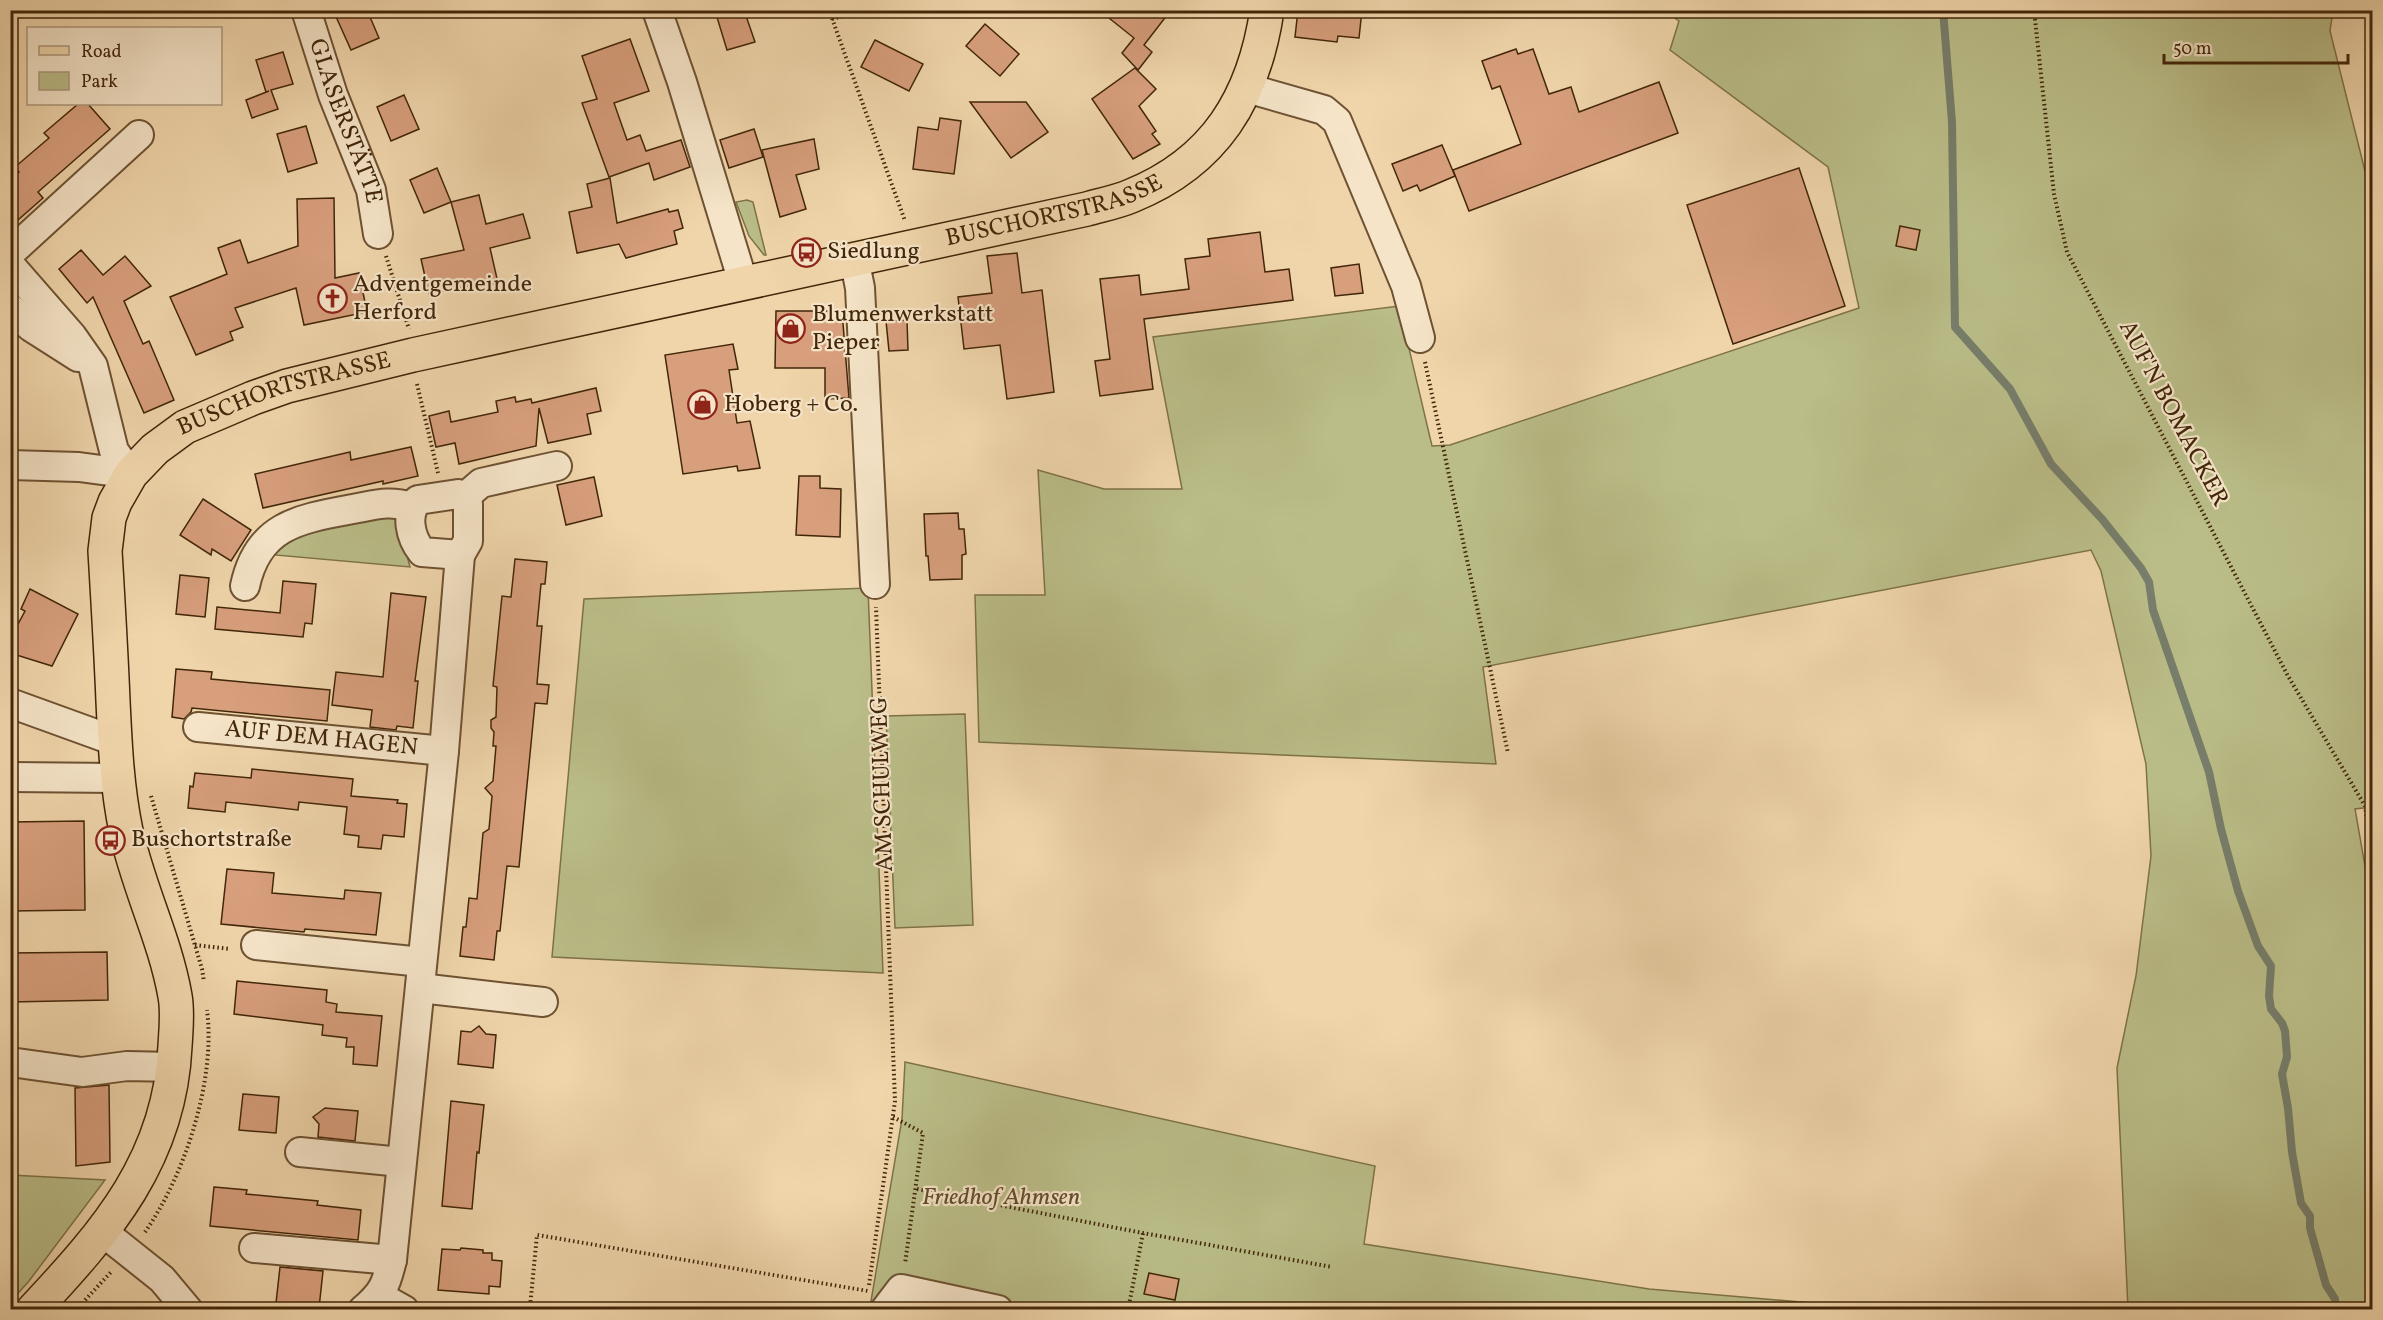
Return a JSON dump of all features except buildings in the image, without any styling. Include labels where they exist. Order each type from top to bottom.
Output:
[{"type":"main road","name":"BUSCHORTSTRASSE","points":[[33,1310],[103,1232],[140,1175],[157,1138],[168,1106],[174,1067],[175,998],[166,960],[148,910],[126,831],[115,741],[105,551],[109,518],[131,474],[155,449],[185,428],[211,414],[286,386],[413,355],[743,282],[1087,209],[1129,197],[1159,183],[1184,167],[1209,144],[1232,116],[1247,88],[1258,59],[1267,10]]},
{"type":"street","name":"GLASERSTÄTTE","points":[[306,10],[333,95],[371,190],[378,234]]},
{"type":"street","points":[[657,10],[682,82],[743,282]]},
{"type":"street","points":[[1247,88],[1324,110],[1337,121],[1407,286],[1420,338]]},
{"type":"street","points":[[10,253],[140,135]]},
{"type":"street","points":[[854,258],[860,288],[875,584]]},
{"type":"street","points":[[10,265],[72,336],[93,366],[114,451],[131,474]]},
{"type":"street","points":[[10,308],[31,327],[93,366]]},
{"type":"street","points":[[10,465],[79,467],[131,474]]},
{"type":"street","points":[[459,555],[422,552],[416,544],[410,517],[412,507],[418,500],[455,497],[481,483],[557,466]]},
{"type":"street","name":"AUF DEM HAGEN","points":[[404,1310],[371,1303],[387,1283],[392,1260],[444,751],[459,555],[468,541],[468,504],[455,497]]},
{"type":"street","points":[[245,586],[250,566],[259,550],[280,531],[303,518],[395,502],[412,507]]},
{"type":"street","points":[[10,703],[115,741]]},
{"type":"street","name":"AUF DEM HAGEN","points":[[198,727],[444,751]]},
{"type":"street","points":[[10,777],[118,778]]},
{"type":"street","points":[[256,945],[421,975],[543,1002]]},
{"type":"street","points":[[10,1062],[82,1072],[127,1066],[174,1067]]},
{"type":"street","points":[[300,1152],[401,1162]]},
{"type":"street","points":[[103,1232],[162,1279],[188,1310]]},
{"type":"street","points":[[254,1248],[392,1260]]},
{"type":"street","points":[[878,1301],[998,1310]]},
{"type":"path","points":[[829,10],[914,245]]},
{"type":"path","points":[[832,18],[866,10]]},
{"type":"path","name":"AUF'N BOMACKER","points":[[2034,10],[2054,194],[2067,252],[2288,676],[2365,806]]},
{"type":"path","points":[[378,234],[410,329],[416,382],[455,497]]},
{"type":"path","points":[[1420,338],[1508,753]]},
{"type":"path","name":"AM SCHULWEG","points":[[875,584],[895,1101],[878,1301]]},
{"type":"path","points":[[2373,806],[2365,806],[2373,855]]},
{"type":"path","points":[[195,945],[246,950],[256,945]]},
{"type":"path","points":[[528,1310],[537,1235],[878,1301],[917,1189],[923,1133],[893,1117]]},
{"type":"path","points":[[917,1189],[1143,1233],[1332,1266]]},
{"type":"path","points":[[1128,1310],[1143,1233]]},
{"type":"green space","points":[[1664,11],[2333,11],[2330,31],[2372,199],[2372,807],[2355,809],[2372,906],[2372,1309],[2128,1309],[2117,1068],[2136,976],[2151,856],[2146,764],[2101,571],[2091,550],[1483,667],[1496,764],[979,742],[975,595],[1045,595],[1038,470],[1104,489],[1182,489],[1153,337],[1399,306],[1432,446],[1450,445],[1859,308],[1828,167],[1670,50],[1679,21]]},
{"type":"green space","points":[[747,200],[753,202],[766,255],[749,236],[736,202]]},
{"type":"green space","points":[[395,510],[410,567],[264,554],[285,536]]},
{"type":"green space","points":[[868,588],[883,973],[552,957],[584,599]]},
{"type":"green space","points":[[965,714],[973,925],[895,928],[886,716]]},
{"type":"green space","name":"Friedhof Ahmsen","points":[[905,1062],[1375,1166],[1364,1244],[1649,1289],[1881,1309],[874,1310],[870,1307],[902,1119]]},
{"type":"green space","points":[[10,1175],[105,1180],[29,1281],[11,1301]]},
{"type":"waterway","points":[[1943,10],[1952,122],[1955,327],[2010,389],[2051,464],[2102,519],[2141,568],[2149,582],[2153,610],[2209,772],[2221,829],[2238,891],[2258,946],[2271,966],[2269,996],[2271,1009],[2285,1031],[2287,1057],[2282,1074],[2301,1203],[2310,1216],[2310,1228],[2326,1285],[2335,1299],[2336,1310]]},
{"type":"place","name":"Siedlung","points":[[806,252]]},
{"type":"place","name":"Adventgemeinde Herford","points":[[332,299]]},
{"type":"place","name":"Blumenwerkstatt Pieper","points":[[791,329]]},
{"type":"place","name":"Hoberg + Co.","points":[[703,405]]},
{"type":"place","name":"Buschortstraße","points":[[110,840]]}]
